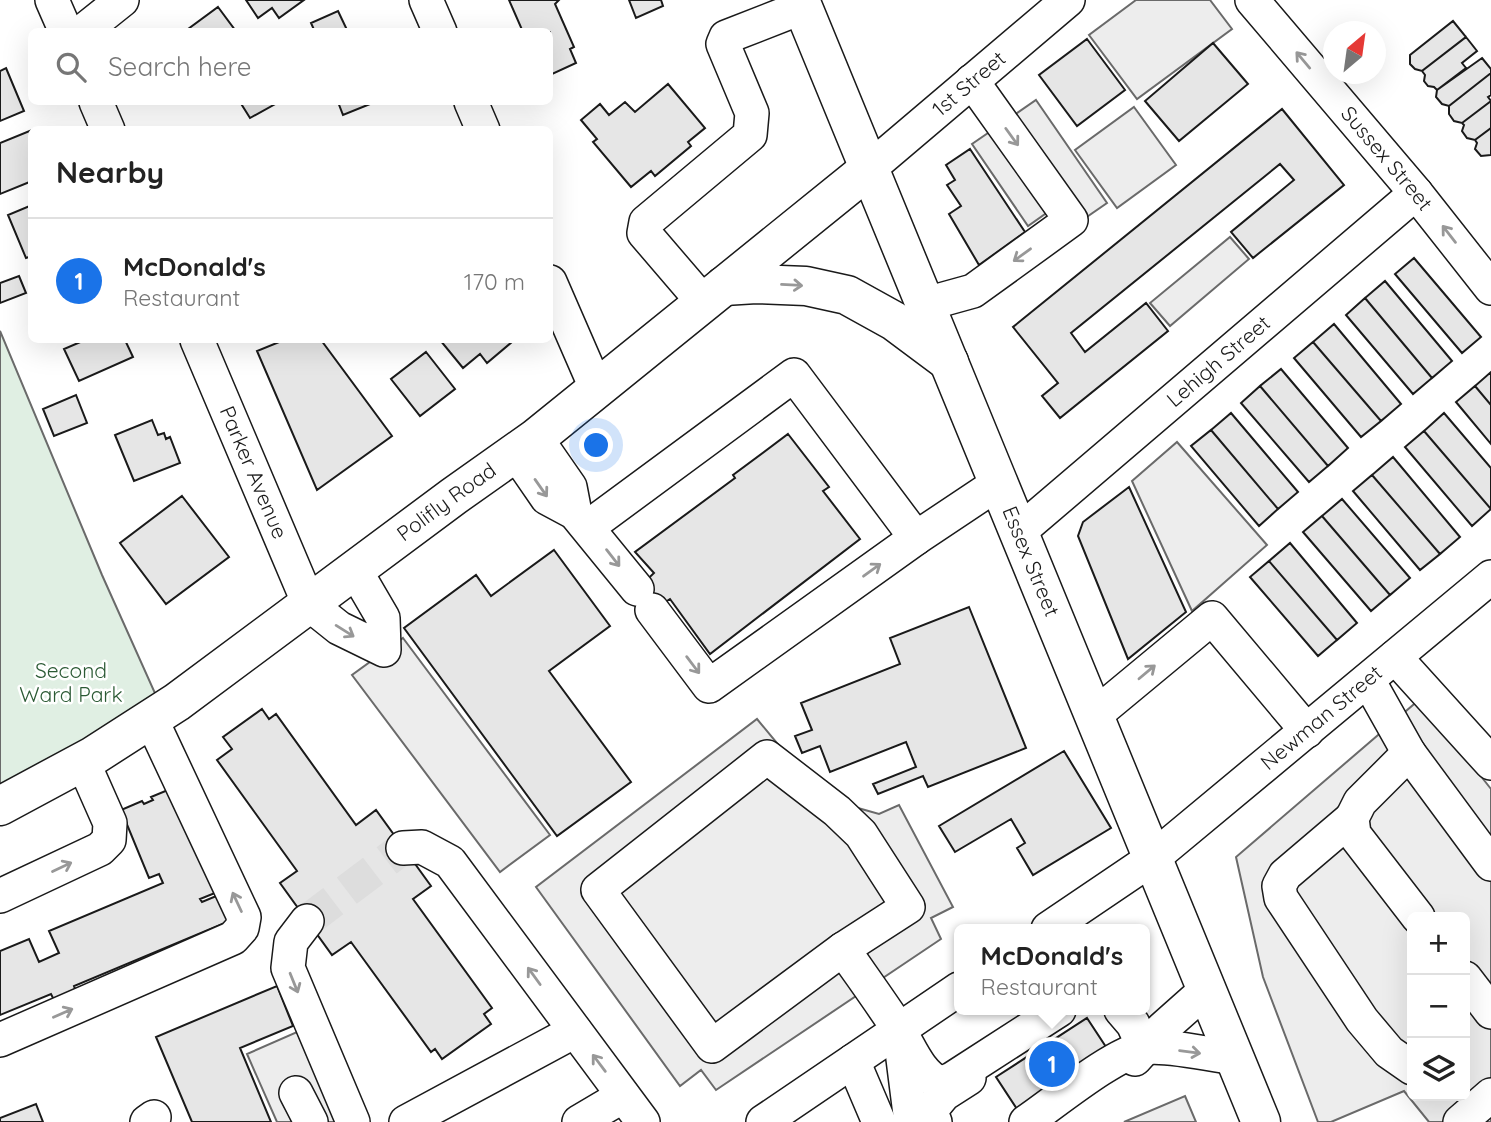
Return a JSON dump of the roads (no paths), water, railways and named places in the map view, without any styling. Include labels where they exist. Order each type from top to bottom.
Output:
[{"type":"main road","name":"Essex Street","points":[[802,4],[1261,1122]]},
{"type":"main road","name":"Polifly Road","points":[[0,806],[83,762],[151,719],[526,446],[870,168]]},
{"type":"main road","points":[[714,294],[757,284],[806,286],[847,295],[894,321],[950,362]]},
{"type":"street","points":[[52,0],[64,28]]},
{"type":"street","points":[[87,28],[122,0]]},
{"type":"street","points":[[426,0],[438,28]]},
{"type":"street","name":"1st Street","points":[[870,168],[972,81],[1034,11],[1068,0]]},
{"type":"street","name":"Sussex Street","points":[[1252,0],[1416,193],[1491,288]]},
{"type":"street","points":[[714,294],[644,233],[646,222],[750,135],[752,113],[723,44],[726,37],[802,4]]},
{"type":"street","points":[[926,304],[973,291],[1071,220],[972,81]]},
{"type":"street","points":[[97,105],[106,126]]},
{"type":"street","points":[[472,105],[481,126]]},
{"type":"street","name":"Lehigh Street","points":[[1020,531],[1416,193]]},
{"type":"street","points":[[553,289],[597,390]]},
{"type":"street","name":"Parker Avenue","points":[[198,343],[309,604]]},
{"type":"street","points":[[582,520],[794,375],[916,538]]},
{"type":"street","points":[[526,446],[570,487],[582,520],[709,687],[916,538],[1000,482]]},
{"type":"street","points":[[309,604],[339,628],[384,650],[383,618],[355,569]]},
{"type":"street","name":"Newman Street","points":[[1055,924],[1153,858],[1491,577]]},
{"type":"street","points":[[1095,715],[1212,618],[1307,731]]},
{"type":"street","points":[[1395,657],[1491,763]]},
{"type":"street","points":[[1368,680],[1409,753],[1491,864]]},
{"type":"street","points":[[0,1040],[233,938],[242,928],[244,917],[151,719]]},
{"type":"street","points":[[1407,1065],[1389,1052],[1362,1020],[1281,898],[1279,886],[1285,875],[1352,818],[1360,802],[1409,753]]},
{"type":"street","points":[[767,757],[837,811],[861,834],[908,906],[843,949],[712,1046],[598,890],[767,757]]},
{"type":"street","points":[[0,896],[100,849],[109,840],[110,823],[83,762]]},
{"type":"street","points":[[1352,818],[1354,834],[1414,912]]},
{"type":"street","points":[[403,848],[422,846],[450,862],[643,1122]]},
{"type":"street","points":[[307,921],[291,942],[288,968],[353,1122]]},
{"type":"street","points":[[843,949],[899,1030],[918,1065],[927,1077],[940,1084],[1051,1015]]},
{"type":"street","points":[[1470,985],[1491,1012]]},
{"type":"street","points":[[1049,1122],[1121,1076],[1162,1029],[1207,989]]},
{"type":"street","points":[[763,1122],[954,992]]},
{"type":"street","points":[[935,1122],[930,1111],[944,1094],[1065,1015]]},
{"type":"street","points":[[1125,1015],[1133,1024],[1144,1048]]},
{"type":"street","points":[[899,1030],[911,1122]]},
{"type":"street","points":[[407,1122],[575,1031]]},
{"type":"street","points":[[1026,1122],[1110,1063],[1144,1048],[1191,1051],[1235,1058]]},
{"type":"street","points":[[853,1061],[878,1122]]},
{"type":"street","points":[[579,1122],[623,1096]]},
{"type":"tunnel","points":[[307,921],[403,848]]},
{"type":"place","name":"McDonald's","points":[[1052,1064]]},
{"type":"park label","name":"Second Ward Park","points":[[71,683]]}]
